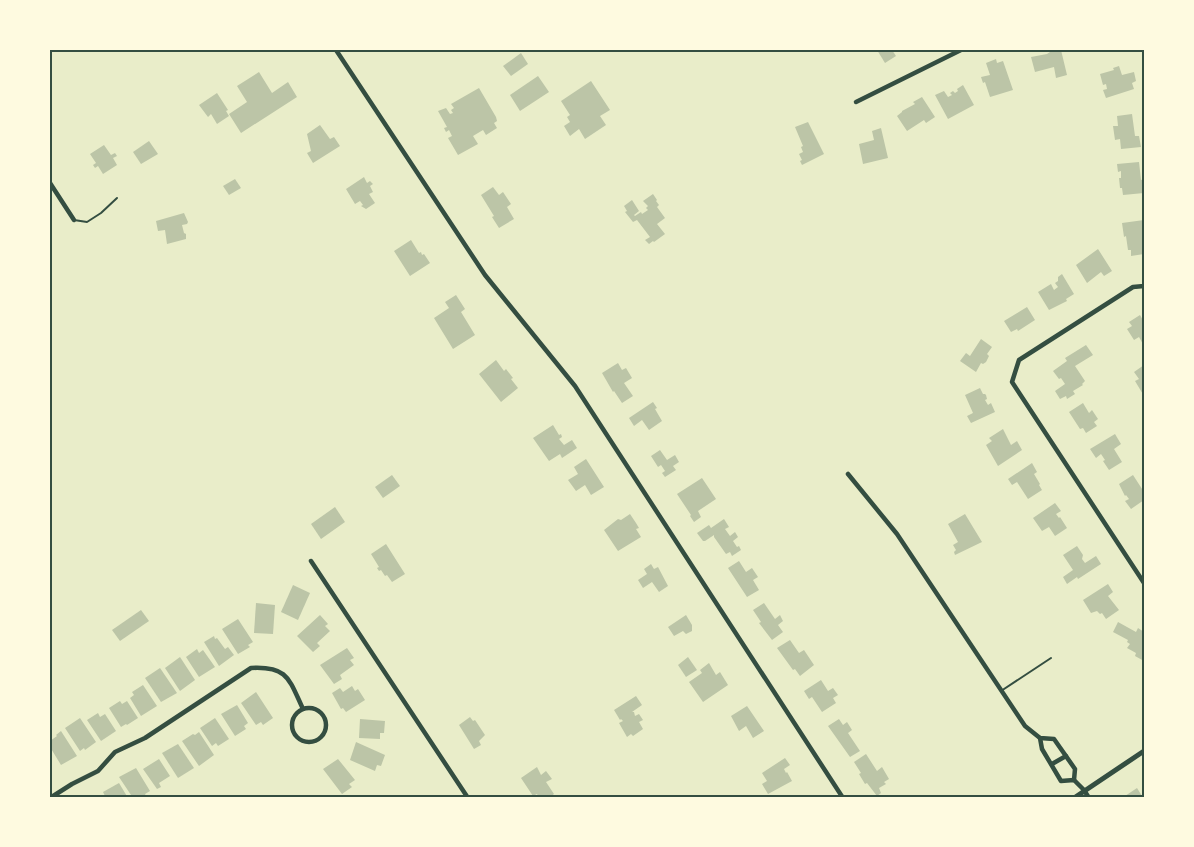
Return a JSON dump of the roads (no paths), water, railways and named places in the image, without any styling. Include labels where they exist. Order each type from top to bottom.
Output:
[{"type":"street","points":[[336,50],[485,275],[575,386],[843,798]]},
{"type":"street","points":[[856,102],[961,50]]},
{"type":"street","points":[[50,183],[74,220]]},
{"type":"street","points":[[1144,286],[1133,287],[1019,360],[1012,382],[1144,583]]},
{"type":"street","points":[[848,474],[897,534],[1025,726],[1040,738],[1054,739],[1075,770],[1074,780]]},
{"type":"street","points":[[311,561],[468,798]]},
{"type":"street","points":[[50,798],[98,771],[115,752],[145,738],[251,668],[269,667],[286,675],[303,709]]},
{"type":"street","points":[[303,709],[319,711],[325,720],[325,731],[318,739],[307,741],[294,732],[295,716],[303,709]]},
{"type":"street","points":[[1040,738],[1042,748],[1061,780],[1074,780],[1089,798]]},
{"type":"street","points":[[1074,798],[1144,751]]},
{"type":"street","points":[[1052,764],[1066,756]]},
{"type":"lane","points":[[74,220],[87,222],[117,198]]},
{"type":"lane","points":[[1001,692],[1051,658]]}]
